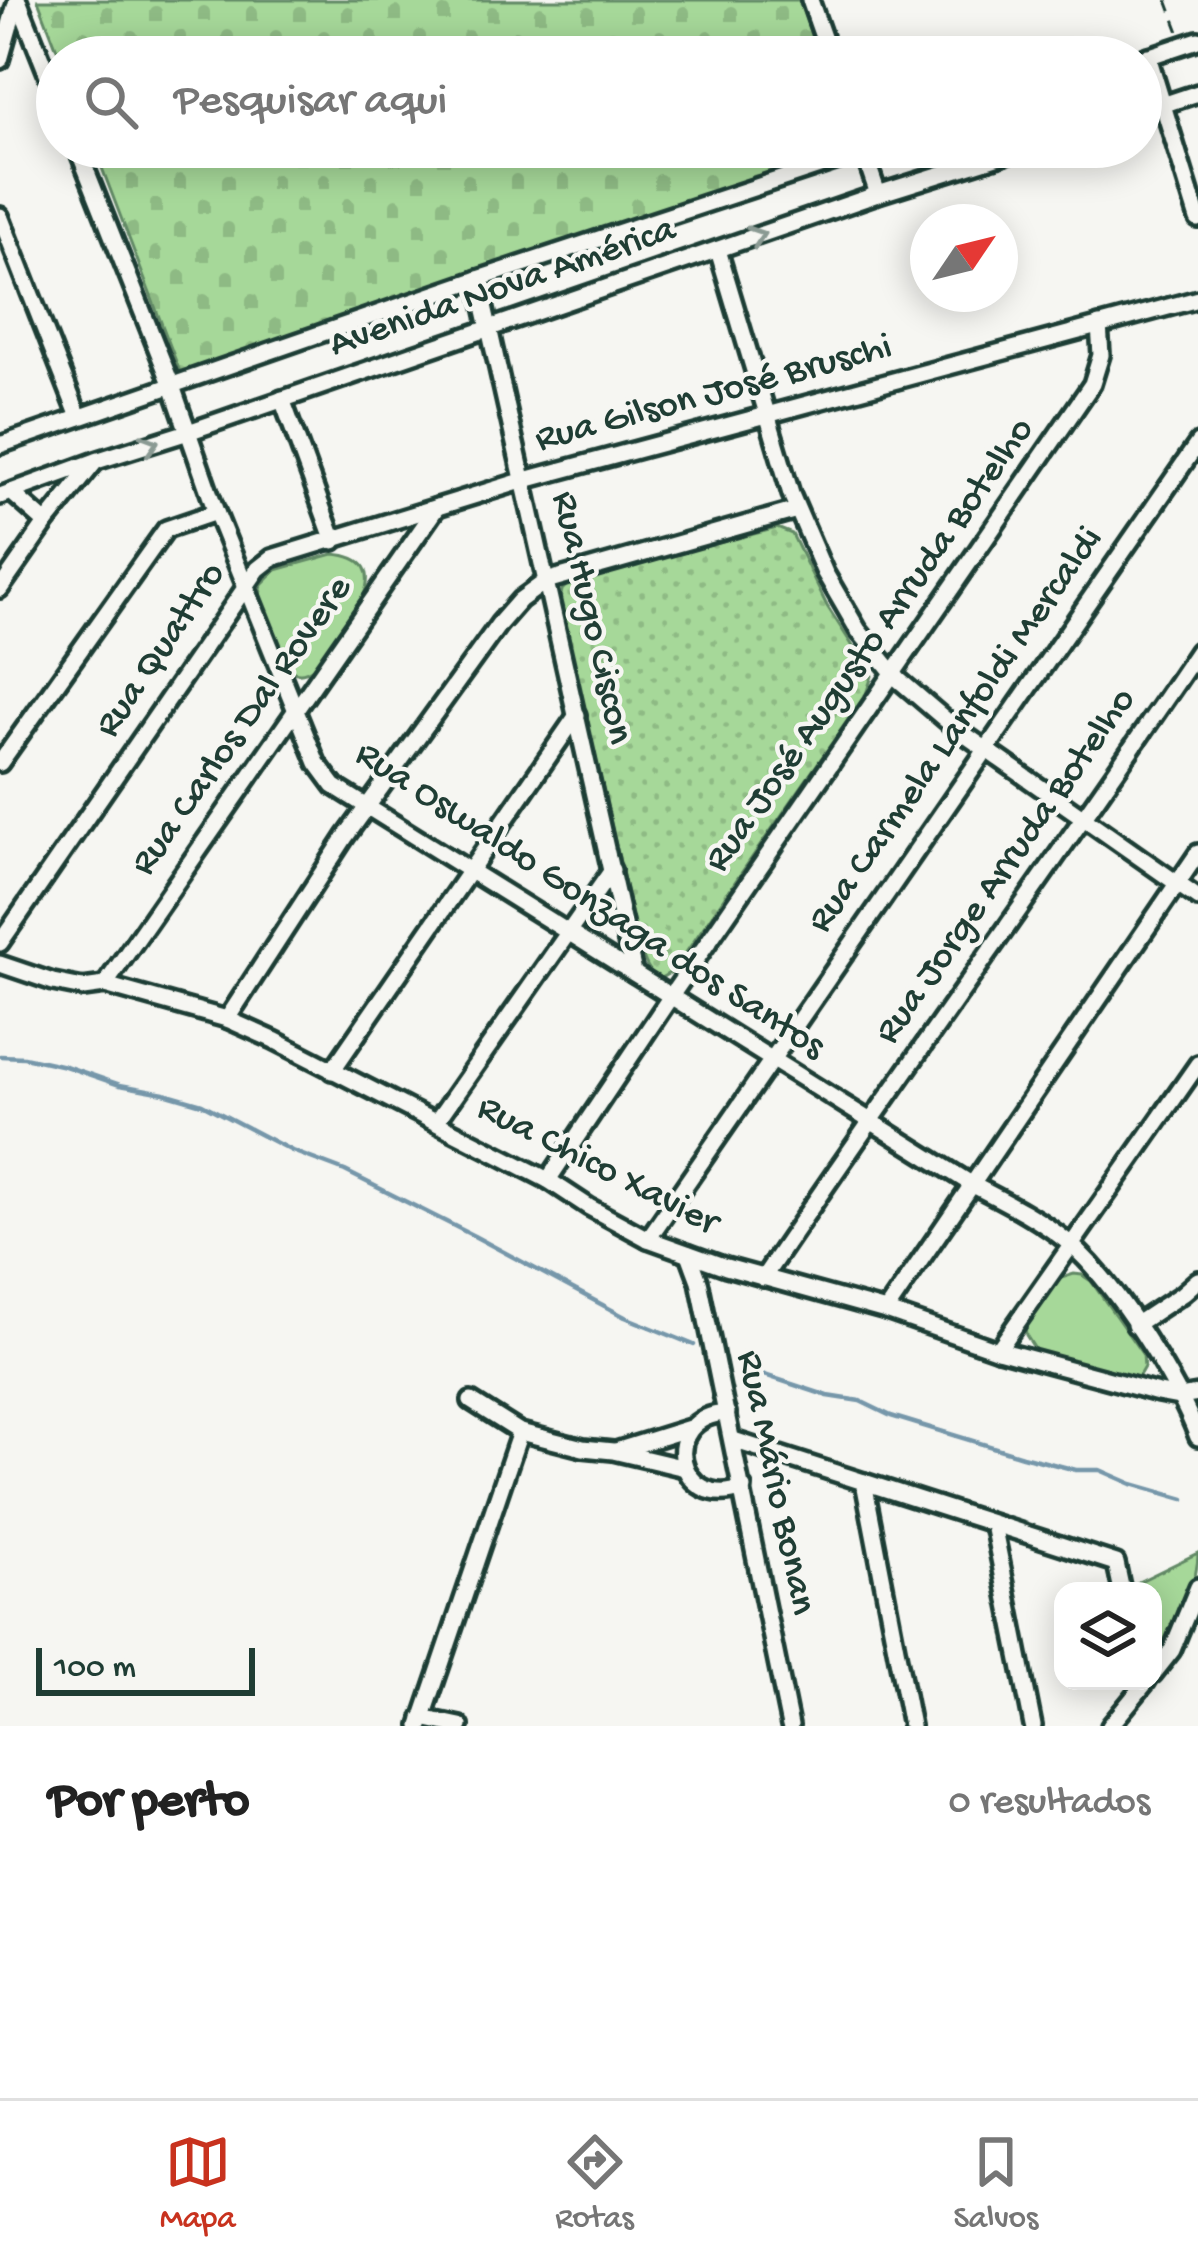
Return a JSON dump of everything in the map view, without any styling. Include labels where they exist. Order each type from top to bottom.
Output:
[{"type":"street","points":[[0,61],[18,0]]},
{"type":"street","points":[[18,0],[36,45]]},
{"type":"street","points":[[810,0],[823,36]]},
{"type":"street","points":[[1162,52],[1191,42]]},
{"type":"street","points":[[1164,104],[1198,93]]},
{"type":"street","points":[[1162,99],[1198,219]]},
{"type":"street","name":"Rua Oswaldo Gonzaga dos Santos","points":[[84,168],[317,764],[334,786],[1072,1246],[1189,1395],[1198,1437]]},
{"type":"street","name":"Avenida Nova América","points":[[0,445],[811,168]]},
{"type":"street","points":[[872,168],[878,194]]},
{"type":"street","name":"Avenida Nova América","points":[[6,494],[961,168]]},
{"type":"street","points":[[2,222],[79,417]]},
{"type":"street","points":[[718,250],[797,509],[858,630],[893,674],[926,705],[1198,898]]},
{"type":"street","name":"Rua Hugo Ciscon","points":[[478,279],[634,973]]},
{"type":"street","name":"Rua Gilson José Bruschi","points":[[525,480],[1198,299]]},
{"type":"street","name":"Rua José Augusto Arruda Botelho","points":[[548,1180],[1092,384],[1101,356],[1100,326]]},
{"type":"street","points":[[282,399],[334,541]]},
{"type":"street","name":"Rua Carmela Lanfoldi Mercaldi","points":[[648,1238],[1198,442]]},
{"type":"street","points":[[0,589],[96,460]]},
{"type":"street","name":"Rua Quattro","points":[[0,943],[258,569],[272,558],[525,480]]},
{"type":"street","points":[[6,494],[46,523]]},
{"type":"street","name":"Rua Carlos Dal Rovere","points":[[105,985],[437,507]]},
{"type":"street","points":[[226,1019],[367,809],[520,600],[546,581],[797,509]]},
{"type":"street","points":[[0,763],[166,529],[216,512]]},
{"type":"street","name":"Rua Jorge Arruda Botelho","points":[[763,1278],[1198,651]]},
{"type":"street","points":[[332,1071],[578,716]]},
{"type":"street","points":[[886,1311],[1198,853]]},
{"type":"street","points":[[436,1122],[612,870]]},
{"type":"street","name":"Rua Chico Xavier","points":[[0,964],[53,982],[83,988],[105,985],[226,1019],[548,1180],[648,1238],[689,1254],[886,1311],[998,1350],[1189,1395]]},
{"type":"street","points":[[998,1350],[1198,1064]]},
{"type":"street","name":"Rua Mário Bonan","points":[[689,1254],[699,1281],[790,1726]]},
{"type":"street","points":[[1135,1325],[1198,1280]]},
{"type":"street","points":[[471,1401],[520,1432],[685,1468]]},
{"type":"street","points":[[727,1413],[700,1419],[690,1429],[682,1454],[692,1480],[703,1489],[716,1493],[743,1489]]},
{"type":"street","points":[[613,1451],[690,1429]]},
{"type":"street","points":[[460,1726],[421,1722],[520,1432]]},
{"type":"street","points":[[733,1440],[1116,1563],[1120,1582]]},
{"type":"street","points":[[864,1482],[911,1726]]},
{"type":"street","points":[[993,1524],[1033,1726]]},
{"type":"street","points":[[1162,1662],[1191,1610],[1198,1586]]},
{"type":"street","points":[[1110,1726],[1139,1690]]},
{"type":"path","points":[[1167,0],[1191,42]]},
{"type":"green space","points":[[38,0],[799,0],[812,36],[52,36]]},
{"type":"green space","points":[[102,168],[782,168],[522,258],[180,372]]},
{"type":"green space","points":[[777,528],[792,534],[827,606],[872,676],[866,694],[673,971],[659,979],[648,967],[638,942],[560,601],[562,590],[571,581]]},
{"type":"green space","points":[[333,554],[356,560],[366,571],[367,586],[349,622],[313,668],[295,672],[285,665],[260,596],[262,584],[276,570]]},
{"type":"green space","points":[[1074,1274],[1091,1281],[1143,1355],[1144,1367],[1137,1379],[1038,1354],[1026,1335],[1025,1325],[1058,1279]]},
{"type":"green space","points":[[1198,1553],[1186,1602],[1162,1650],[1162,1582],[1138,1582]]},
{"type":"waterway","points":[[0,1056],[65,1066],[120,1085],[202,1104],[292,1151],[345,1171],[625,1317],[694,1345]]},
{"type":"waterway","points":[[743,1368],[828,1396],[860,1401],[891,1416],[1022,1456],[1076,1470],[1100,1470],[1184,1499]]}]
